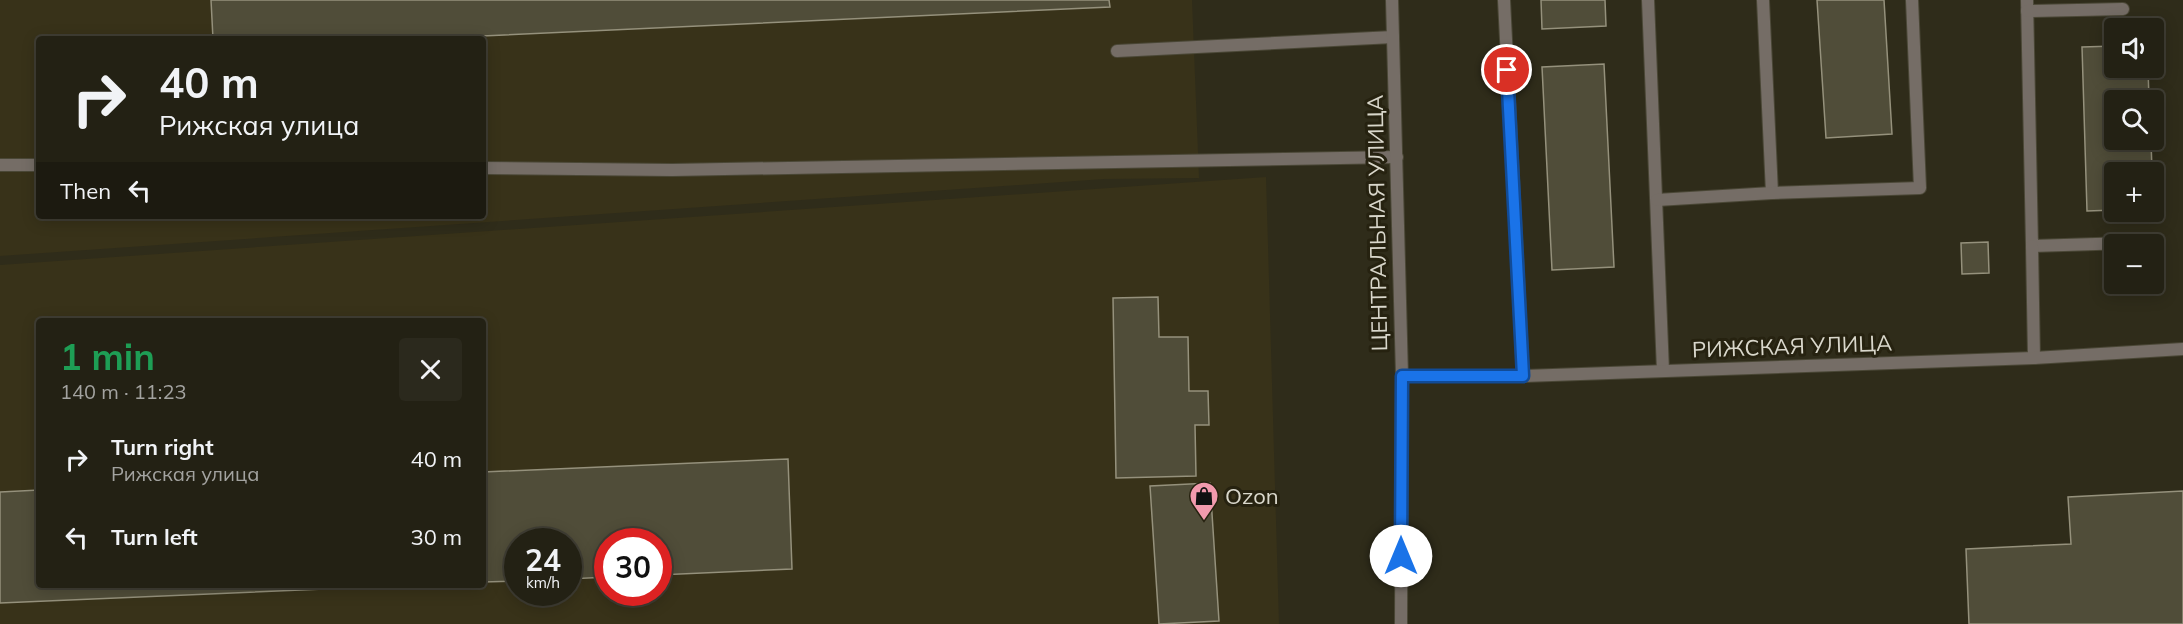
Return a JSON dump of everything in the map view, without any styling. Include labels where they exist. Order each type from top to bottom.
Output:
[{"type":"street","name":"ЦЕНТРАЛЬНАЯ УЛИЦА","points":[[1392,0],[1402,376],[1401,624]]},
{"type":"street","points":[[1504,0],[1523,376]]},
{"type":"street","points":[[1648,0],[1663,371]]},
{"type":"street","points":[[1763,0],[1772,193]]},
{"type":"street","points":[[1657,200],[1920,188],[1912,0]]},
{"type":"street","points":[[2034,358],[2027,5],[2123,9]]},
{"type":"street","points":[[1117,51],[1393,38]]},
{"type":"street","points":[[486,168],[672,170],[1397,157]]},
{"type":"street","points":[[0,165],[36,165]]},
{"type":"street","points":[[2032,246],[2104,244]]},
{"type":"street","name":"РИЖСКАЯ УЛИЦА","points":[[1402,376],[1523,376],[2034,358],[2183,349]]},
{"type":"shaded area","points":[[0,0],[1192,0],[1199,178],[1104,179],[0,256]]},
{"type":"shaded area","points":[[1266,177],[1279,624],[0,624],[0,265]]},
{"type":"building","points":[[211,0],[1109,0],[1110,7],[480,36],[213,36]]},
{"type":"building","points":[[1541,0],[1605,0],[1606,26],[1542,29]]},
{"type":"building","points":[[1817,0],[1884,0],[1892,134],[1826,138]]},
{"type":"building","points":[[2104,46],[2104,78],[2148,78],[2149,90],[2104,90],[2104,150],[2151,150],[2152,162],[2104,162],[2104,210],[2087,211],[2082,47]]},
{"type":"building","points":[[1604,64],[1614,267],[1552,270],[1542,67]]},
{"type":"building","points":[[1988,242],[1989,273],[1962,274],[1961,243]]},
{"type":"building","points":[[1158,297],[1159,337],[1188,337],[1189,391],[1208,391],[1209,425],[1195,425],[1196,476],[1116,478],[1113,298]]},
{"type":"building","points":[[788,459],[792,569],[672,574],[672,528],[594,528],[594,578],[582,578],[582,528],[504,528],[504,581],[486,582],[486,472]]},
{"type":"building","points":[[1210,483],[1219,621],[1159,624],[1150,486]]},
{"type":"building","points":[[36,490],[36,588],[348,588],[0,603],[0,492]]},
{"type":"building","points":[[2183,491],[2183,624],[1969,624],[1966,549],[2071,544],[2068,497]]},
{"type":"place","name":"Ozon","points":[[1204,522]]},
{"type":"route","points":[[1401,556],[1402,376],[1523,376],[1507,70]]}]
